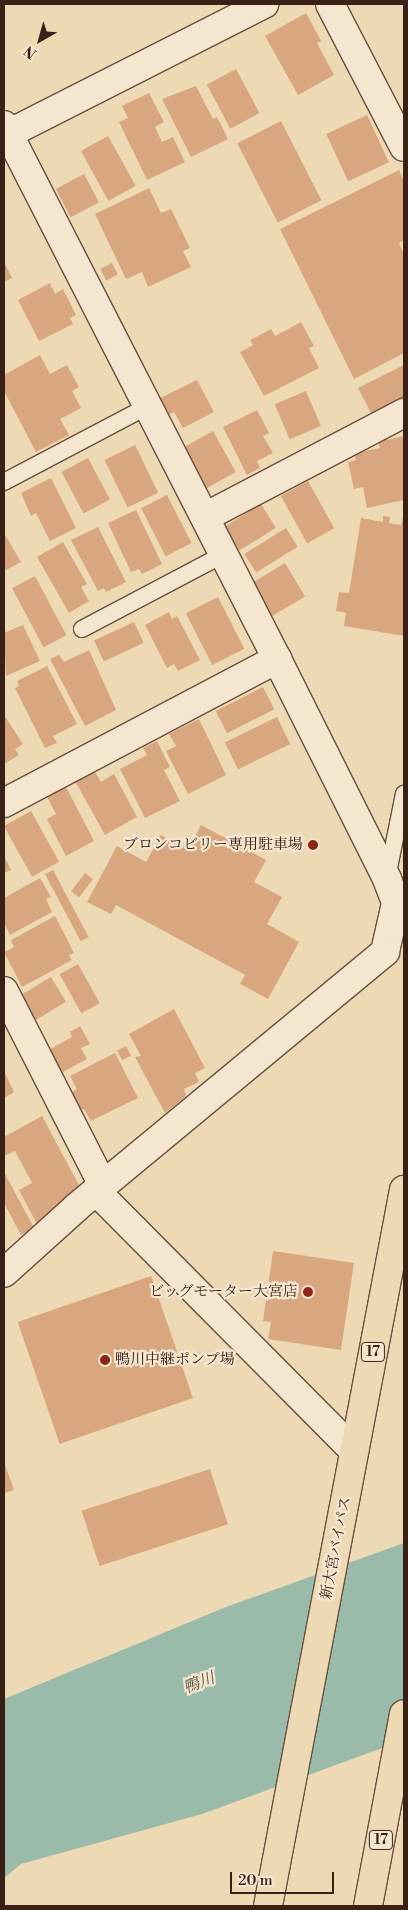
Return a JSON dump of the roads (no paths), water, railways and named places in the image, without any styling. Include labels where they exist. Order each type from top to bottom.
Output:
[{"type":"highway","name":"新大宮バイパス","points":[[268,1906],[404,1190]]},
{"type":"highway","name":"17","points":[[368,1906],[404,1714]]},
{"type":"street","points":[[4,1272],[100,1188],[385,952],[396,902],[387,879],[278,659],[5,132],[264,4]]},
{"type":"street","points":[[330,4],[404,147]]},
{"type":"street","points":[[205,518],[404,413]]},
{"type":"street","points":[[4,803],[278,659]]},
{"type":"street","points":[[4,991],[100,1188],[354,1451]]},
{"type":"lane","points":[[4,482],[148,406]]},
{"type":"lane","points":[[82,629],[224,554]]},
{"type":"lane","points":[[387,879],[404,794]]},
{"type":"water","name":"鴨川","points":[[404,1543],[404,1740],[202,1814],[21,1864],[4,1878],[4,1699],[226,1607]]},
{"type":"place","name":"ブロンコビリー専用駐車場","points":[[313,845]]},
{"type":"place","name":"ビッグモーター大宮店","points":[[308,1292]]},
{"type":"place","name":"鴨川中継ポンプ場","points":[[105,1360]]}]
